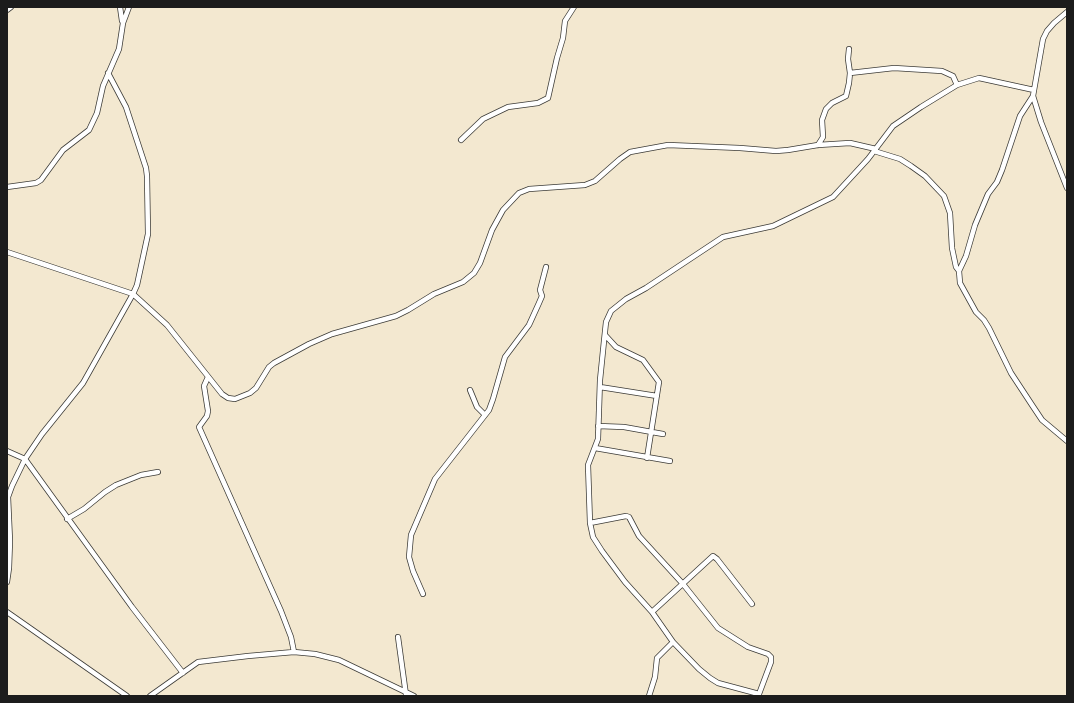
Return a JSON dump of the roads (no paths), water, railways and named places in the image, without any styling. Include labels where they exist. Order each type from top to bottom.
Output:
[{"type":"street","points":[[7,10],[11,7]]},
{"type":"street","points":[[120,7],[123,23]]},
{"type":"street","points":[[7,187],[36,183],[41,180],[67,146],[89,130],[97,113],[103,86],[119,49],[123,23],[129,7]]},
{"type":"street","points":[[461,140],[483,119],[508,107],[538,103],[548,98],[563,38],[565,21],[574,7]]},
{"type":"street","points":[[959,271],[966,256],[970,238],[988,194],[997,182],[1002,170],[1020,116],[1033,96],[1043,39],[1047,31],[1067,12]]},
{"type":"street","points":[[818,145],[823,137],[822,125],[824,114],[832,103],[846,96],[850,73],[848,59],[849,49]]},
{"type":"street","points":[[850,73],[894,68],[942,71],[953,76],[957,85]]},
{"type":"street","points":[[7,582],[8,497],[12,486],[25,459],[42,434],[83,383],[133,294],[137,285],[148,234],[148,176],[126,107],[108,73]]},
{"type":"street","points":[[590,523],[629,516],[639,536],[683,584],[718,628],[748,647],[768,654],[771,657],[771,662],[759,695],[718,682],[710,678],[699,669],[673,642],[652,612],[625,582],[593,538],[590,523],[588,465],[598,439],[600,387],[606,322],[611,311],[626,299],[646,288],[723,237],[773,226],[799,215],[819,203],[833,197],[875,150],[893,126],[957,85],[979,78],[1034,90]]},
{"type":"street","points":[[1033,96],[1041,122],[1065,179],[1067,188]]},
{"type":"street","points":[[7,252],[133,294],[167,325],[222,394],[235,400],[243,397],[256,388],[269,367],[274,363],[332,334],[396,316],[434,294],[463,282],[474,272],[480,263],[492,230],[503,210],[519,194],[529,188],[585,185],[594,181],[630,152],[668,144],[776,151],[818,145],[850,143],[900,159],[925,176],[944,196],[950,213],[952,248],[963,290],[976,312],[989,328],[1011,373],[1042,420],[1067,441]]},
{"type":"street","points":[[423,594],[413,571],[409,557],[411,535],[435,479],[485,415],[493,399],[505,357],[530,325],[536,312],[542,296],[540,290],[546,267]]},
{"type":"street","points":[[605,335],[616,347],[643,360],[659,382],[647,458]]},
{"type":"street","points":[[208,377],[204,386],[208,411],[207,416],[199,427],[281,611],[291,637],[294,652]]},
{"type":"street","points":[[600,387],[657,396]]},
{"type":"street","points":[[470,390],[477,406],[485,415]]},
{"type":"street","points":[[598,426],[624,427],[663,434]]},
{"type":"street","points":[[595,448],[670,461]]},
{"type":"street","points":[[7,451],[25,459],[183,673]]},
{"type":"street","points":[[68,519],[116,485],[141,475],[158,472]]},
{"type":"street","points":[[652,612],[713,556],[717,559],[752,604]]},
{"type":"street","points":[[7,612],[127,696]]},
{"type":"street","points":[[398,637],[406,694]]},
{"type":"street","points":[[649,696],[655,678],[657,658],[673,642]]},
{"type":"street","points":[[150,696],[198,662],[242,656],[294,652],[315,654],[339,660],[406,694],[414,696]]}]
